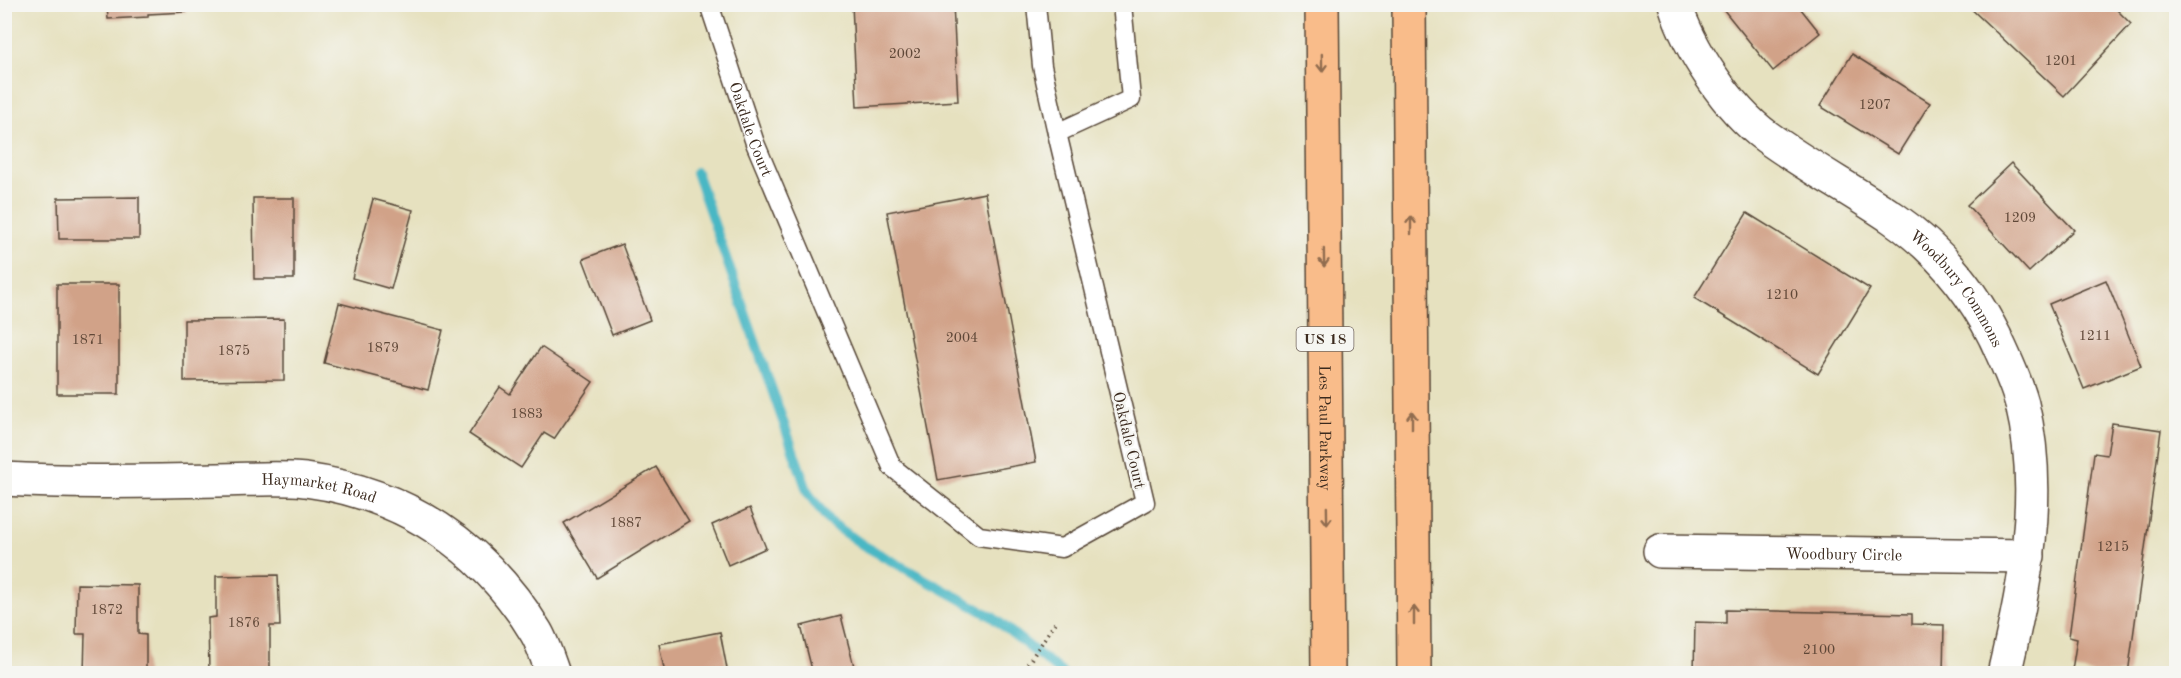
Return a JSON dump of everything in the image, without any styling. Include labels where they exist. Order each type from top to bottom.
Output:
[{"type":"main road","name":"Les Paul Parkway","points":[[1322,4],[1328,674]]},
{"type":"main road","points":[[1394,4],[1410,85]]},
{"type":"main road","points":[[1409,4],[1414,674]]},
{"type":"street","name":"Woodbury Commons","points":[[1675,4],[1682,28],[1709,72],[1741,114],[1766,136],[1895,219],[1926,244],[1965,285],[1982,311],[2011,370],[2022,403],[2030,442],[2032,485],[2028,556],[2016,626],[2004,674]]},
{"type":"street","name":"Haymarket Road","points":[[4,479],[33,481],[303,480],[355,490],[405,508],[436,526],[478,558],[511,595],[537,633],[553,674]]},
{"type":"street","name":"Woodbury Circle","points":[[1660,551],[2028,556]]},
{"type":"lane","name":"Oakdale Court","points":[[709,4],[755,142],[892,467],[979,536],[1062,548],[1145,502],[1057,133]]},
{"type":"lane","points":[[1036,4],[1042,66],[1057,133],[1131,99],[1122,4]]},
{"type":"path","points":[[1021,674],[1055,623]]},
{"type":"building","points":[[852,4],[953,4],[958,101],[857,107]]},
{"type":"building","points":[[1719,4],[1797,4],[1820,33],[1773,71]]},
{"type":"building","points":[[1966,4],[2111,4],[2131,24],[2064,96]]},
{"type":"building","points":[[107,5],[186,5],[186,12],[108,19]]},
{"type":"building","points":[[1852,54],[1930,103],[1898,154],[1820,106]]},
{"type":"building","points":[[2011,163],[2074,230],[2029,272],[1967,205]]},
{"type":"building","points":[[985,193],[1036,462],[938,480],[887,212]]},
{"type":"building","points":[[139,197],[139,239],[59,239],[58,198]]},
{"type":"building","points":[[253,198],[294,198],[294,279],[254,279]]},
{"type":"building","points":[[373,199],[413,210],[391,289],[352,278]]},
{"type":"building","points":[[1747,213],[1870,289],[1818,374],[1694,298]]},
{"type":"building","points":[[622,244],[650,320],[612,335],[583,259]]},
{"type":"building","points":[[2106,280],[2141,366],[2084,389],[2049,304]]},
{"type":"building","points":[[57,284],[119,284],[119,394],[57,394]]},
{"type":"building","points":[[339,303],[443,330],[428,390],[324,363]]},
{"type":"building","points":[[284,319],[284,380],[184,381],[184,320]]},
{"type":"building","points":[[541,347],[593,382],[554,439],[544,433],[521,468],[469,434],[500,387],[510,394]]},
{"type":"building","points":[[2112,423],[2161,430],[2128,674],[2096,674],[2072,670],[2077,639],[2069,637],[2094,453],[2107,455]]},
{"type":"building","points":[[656,467],[689,521],[597,578],[564,523]]},
{"type":"building","points":[[750,508],[766,548],[728,565],[712,525]]},
{"type":"building","points":[[278,575],[280,626],[270,626],[270,674],[209,674],[208,618],[216,617],[216,576]]},
{"type":"building","points":[[77,584],[138,585],[138,634],[146,635],[146,674],[84,674],[85,634],[76,634]]},
{"type":"building","points":[[1726,610],[1912,614],[1912,624],[1944,625],[1943,674],[1694,673],[1695,622],[1726,623]]},
{"type":"building","points":[[841,616],[856,674],[813,674],[801,626]]},
{"type":"building","points":[[720,632],[728,674],[665,674],[659,644]]},
{"type":"waterway","points":[[696,172],[808,493],[829,521],[863,545],[991,616],[1063,674]]}]
